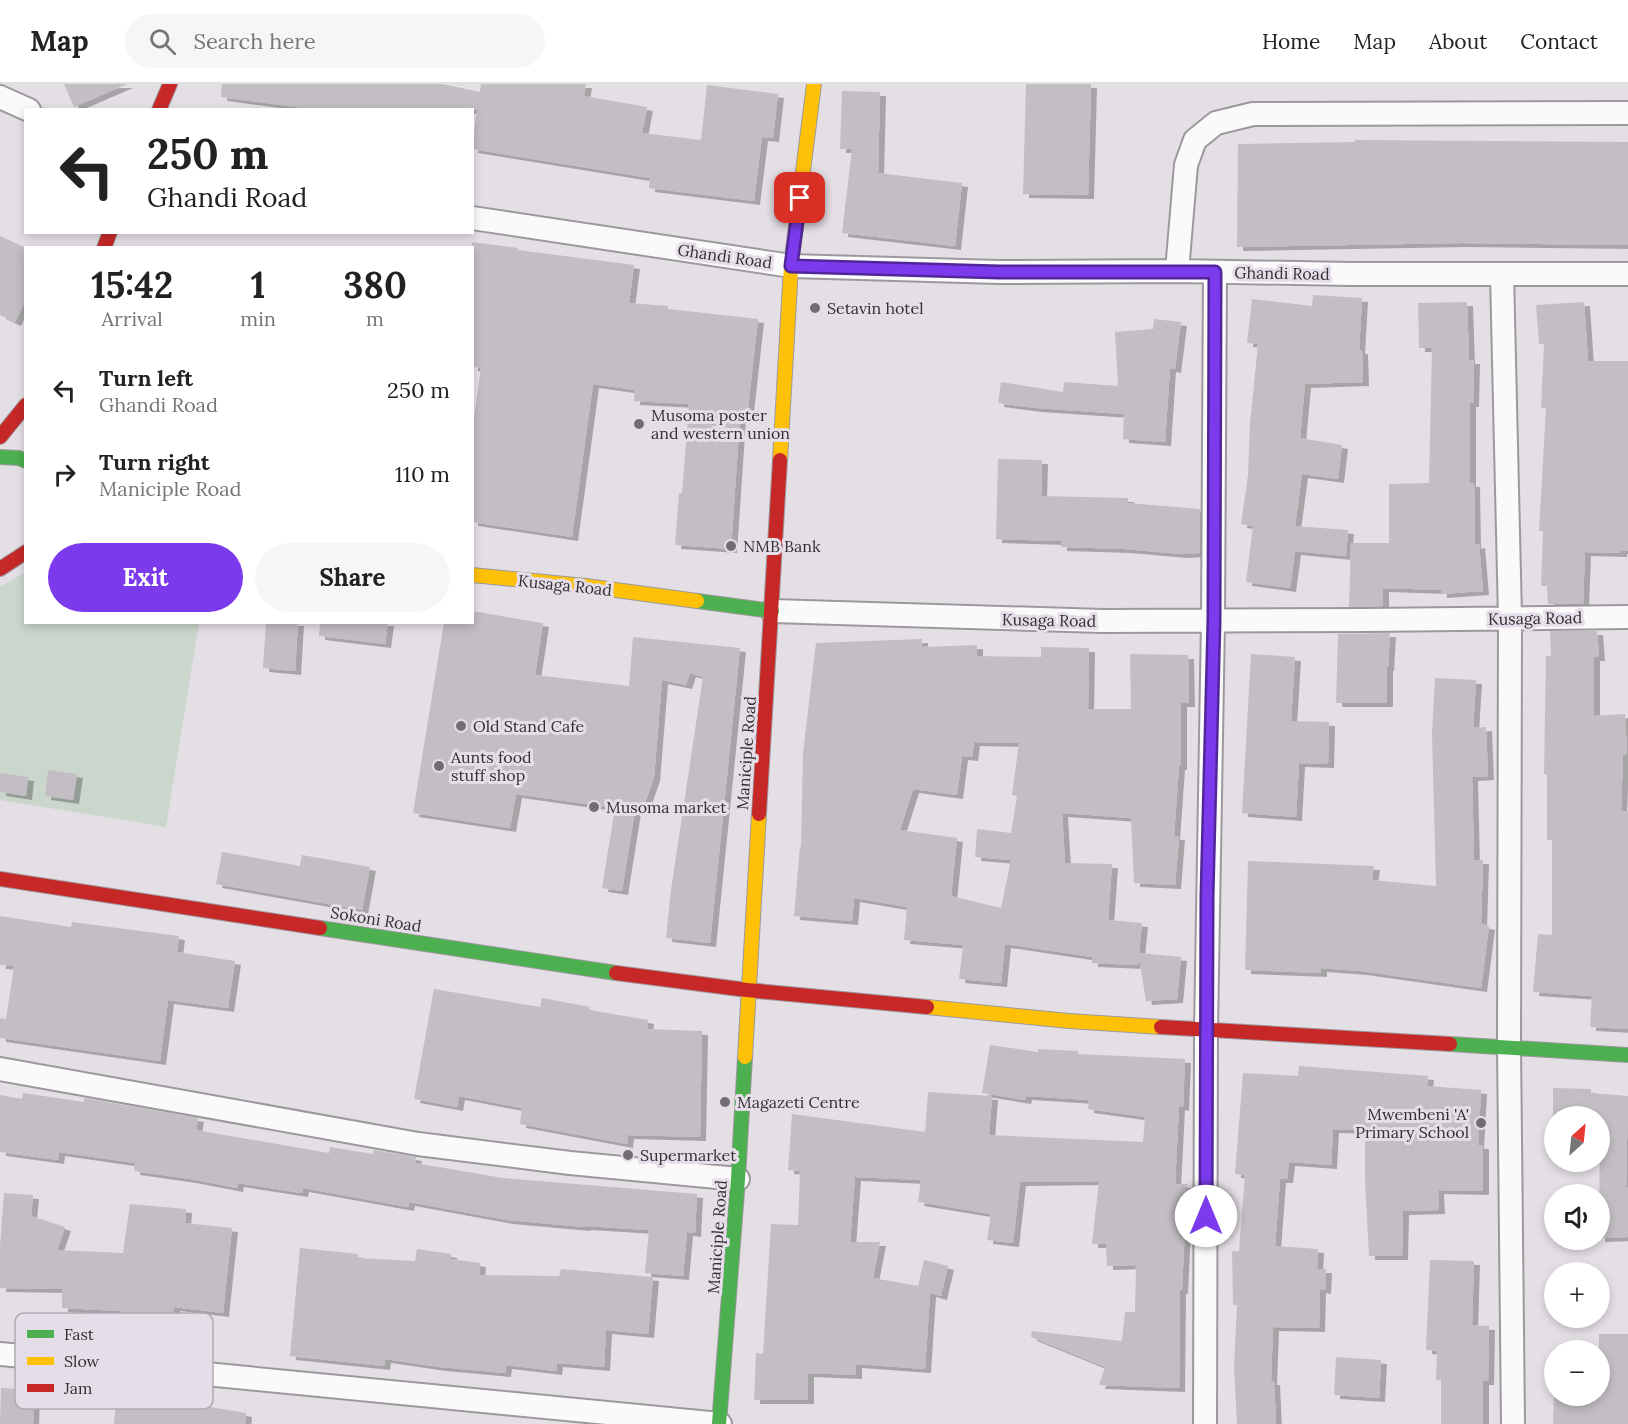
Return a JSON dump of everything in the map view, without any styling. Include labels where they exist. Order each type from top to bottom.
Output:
[{"type":"street","points":[[160,108],[170,84]]},
{"type":"street","name":"Maniciple Road","points":[[720,1424],[738,1179],[747,990],[772,611],[791,266],[814,84]]},
{"type":"street","points":[[0,97],[25,108]]},
{"type":"street","points":[[1177,271],[1186,165],[1195,140],[1216,123],[1252,114],[1628,113]]},
{"type":"street","name":"Ghandi Road","points":[[474,218],[791,266],[999,272],[1628,274]]},
{"type":"street","points":[[1205,1424],[1206,1031],[1214,620],[1215,272]]},
{"type":"street","points":[[1502,274],[1510,618],[1509,1047],[1513,1424]]},
{"type":"street","points":[[0,437],[24,407]]},
{"type":"street","points":[[0,457],[19,458],[24,461]]},
{"type":"street","points":[[0,556],[24,552]]},
{"type":"street","points":[[0,570],[24,552]]},
{"type":"street","name":"Kusaga Road","points":[[474,574],[586,586],[772,611],[988,619],[1368,621],[1628,617]]},
{"type":"street","name":"Sokoni Road","points":[[0,879],[642,977],[747,990],[1069,1022],[1628,1055]]},
{"type":"street","points":[[0,1069],[418,1144],[570,1163],[738,1179]]},
{"type":"street","points":[[0,1354],[15,1355]]},
{"type":"street","points":[[213,1375],[720,1424]]},
{"type":"shaded area","points":[[24,573],[24,624],[199,624],[166,827],[0,800],[0,587]]},
{"type":"building","points":[[64,84],[127,84],[74,107]]},
{"type":"building","points":[[222,84],[442,84],[480,92],[481,84],[586,84],[584,96],[647,107],[642,133],[701,140],[707,85],[778,94],[773,138],[762,137],[754,201],[649,188],[650,178],[474,149],[477,110],[474,108],[304,108],[221,97]]},
{"type":"building","points":[[1026,84],[1091,84],[1088,195],[1023,194]]},
{"type":"building","points":[[842,91],[880,92],[878,173],[962,183],[955,246],[842,233],[852,149],[840,149]]},
{"type":"building","points":[[1355,140],[1628,142],[1628,245],[1461,243],[1237,247],[1238,144],[1355,142]]},
{"type":"building","points":[[0,236],[24,247],[24,303],[15,322],[0,315]]},
{"type":"building","points":[[472,242],[634,265],[629,303],[668,306],[668,309],[758,319],[747,417],[740,416],[731,549],[675,545],[679,493],[682,493],[689,404],[634,401],[635,390],[593,384],[572,537],[474,522],[474,418],[481,368],[474,367],[474,246]]},
{"type":"building","points":[[1313,295],[1362,298],[1359,350],[1362,350],[1363,382],[1305,384],[1300,438],[1342,445],[1338,479],[1302,474],[1295,526],[1348,530],[1346,556],[1295,551],[1290,588],[1246,582],[1253,526],[1241,524],[1248,475],[1250,424],[1258,344],[1247,343],[1252,299],[1312,306]]},
{"type":"building","points":[[1467,302],[1469,360],[1474,360],[1473,403],[1470,403],[1470,483],[1474,483],[1475,545],[1479,544],[1483,591],[1441,594],[1441,590],[1383,588],[1383,606],[1349,607],[1351,543],[1389,543],[1389,484],[1429,483],[1432,348],[1419,348],[1418,303]]},
{"type":"building","points":[[1584,302],[1588,361],[1628,361],[1628,551],[1621,550],[1621,553],[1585,552],[1583,604],[1548,604],[1547,586],[1541,586],[1543,531],[1539,531],[1546,408],[1541,408],[1544,344],[1539,344],[1536,305]]},
{"type":"building","points":[[1154,319],[1181,322],[1175,369],[1170,368],[1165,442],[1123,439],[1124,414],[998,403],[1001,382],[1063,392],[1064,382],[1118,386],[1115,332],[1153,329]]},
{"type":"building","points":[[998,459],[1042,460],[1041,496],[1128,498],[1128,503],[1200,509],[1200,553],[1181,554],[1061,547],[1061,541],[996,539]]},
{"type":"building","points":[[474,611],[543,623],[535,675],[629,686],[633,637],[740,648],[710,943],[666,938],[703,677],[690,673],[686,685],[662,680],[654,777],[642,812],[635,810],[622,891],[602,888],[615,808],[516,794],[510,828],[413,813],[444,624],[474,624]]},
{"type":"building","points":[[266,624],[298,624],[295,671],[263,668]]},
{"type":"building","points":[[320,624],[388,624],[385,644],[319,636]]},
{"type":"building","points":[[1550,631],[1597,631],[1599,657],[1594,657],[1594,716],[1625,714],[1627,755],[1623,755],[1621,811],[1628,811],[1628,1029],[1590,1027],[1592,996],[1533,992],[1538,934],[1552,935],[1552,840],[1547,840],[1547,774],[1544,774],[1546,656],[1551,656]]},
{"type":"building","points":[[1390,633],[1387,703],[1336,703],[1338,634]]},
{"type":"building","points":[[922,639],[922,647],[977,645],[977,656],[1041,657],[1041,647],[1089,648],[1088,709],[1131,709],[1130,654],[1188,655],[1189,703],[1181,703],[1181,766],[1179,766],[1174,836],[1179,836],[1175,885],[1134,883],[1131,818],[1062,813],[1065,863],[1112,864],[1108,920],[1142,923],[1139,953],[1181,957],[1177,999],[1146,1001],[1139,957],[1138,965],[1092,963],[1092,957],[1005,944],[1001,983],[959,979],[963,945],[904,940],[907,907],[854,898],[852,921],[794,916],[801,847],[803,753],[816,643]],"holes":[[[974,742],[1019,743],[1012,795],[1017,796],[1011,833],[977,829],[975,857],[1011,860],[1001,908],[951,896],[957,838],[900,830],[913,789],[957,795],[962,756],[972,757]]]},
{"type":"building","points":[[1251,654],[1295,657],[1291,721],[1329,722],[1328,764],[1299,763],[1296,817],[1242,813]]},
{"type":"building","points":[[1435,678],[1476,680],[1473,728],[1486,727],[1488,776],[1472,777],[1474,860],[1483,860],[1481,924],[1489,926],[1481,988],[1361,971],[1321,968],[1321,973],[1245,970],[1248,861],[1374,866],[1372,880],[1436,886],[1432,734]]},
{"type":"building","points":[[48,770],[77,774],[73,800],[45,796]]},
{"type":"building","points":[[0,773],[28,777],[26,796],[0,792]]},
{"type":"building","points":[[222,852],[300,866],[302,855],[370,867],[362,910],[216,884]]},
{"type":"building","points":[[0,916],[71,927],[72,922],[179,936],[177,952],[235,961],[228,1008],[168,1000],[160,1061],[0,1038],[0,1018],[6,1019],[14,966],[0,965]]},
{"type":"building","points":[[434,989],[540,1007],[542,998],[590,1007],[589,1010],[648,1020],[647,1029],[702,1031],[700,1137],[628,1135],[627,1144],[520,1124],[522,1108],[459,1096],[457,1107],[414,1099]]},
{"type":"building","points":[[990,1045],[1038,1052],[1038,1049],[1078,1051],[1078,1054],[1185,1059],[1183,1107],[1179,1106],[1175,1184],[1187,1184],[1182,1290],[1180,1290],[1179,1388],[1099,1385],[1105,1367],[1031,1337],[1032,1331],[1122,1341],[1125,1312],[1135,1312],[1136,1265],[1107,1266],[1106,1244],[1092,1244],[1099,1181],[1020,1182],[1013,1243],[987,1240],[991,1214],[918,1202],[921,1180],[855,1177],[850,1242],[880,1242],[873,1278],[918,1286],[924,1260],[948,1266],[941,1296],[930,1293],[925,1369],[856,1364],[856,1375],[808,1373],[808,1400],[754,1400],[756,1353],[763,1354],[771,1224],[798,1225],[800,1171],[788,1170],[792,1114],[925,1132],[928,1092],[992,1096],[989,1135],[1143,1142],[1145,1117],[1088,1109],[1089,1100],[1026,1096],[1025,1100],[982,1093]]},
{"type":"building","points":[[1299,1066],[1428,1076],[1427,1086],[1481,1090],[1478,1145],[1483,1145],[1483,1191],[1438,1190],[1439,1210],[1403,1211],[1402,1256],[1369,1256],[1365,1130],[1333,1129],[1331,1165],[1289,1162],[1287,1179],[1280,1179],[1275,1246],[1318,1249],[1317,1269],[1326,1269],[1325,1290],[1320,1289],[1319,1328],[1273,1327],[1271,1381],[1274,1381],[1276,1424],[1237,1424],[1234,1366],[1237,1305],[1233,1305],[1232,1251],[1239,1251],[1245,1175],[1235,1174],[1243,1073],[1298,1076]]},
{"type":"building","points":[[1553,1088],[1591,1089],[1591,1093],[1628,1096],[1626,1187],[1628,1187],[1628,1237],[1610,1238],[1610,1184],[1599,1184],[1600,1172],[1610,1172],[1610,1106],[1553,1106]]},
{"type":"building","points":[[23,1093],[84,1102],[84,1098],[198,1118],[196,1130],[329,1153],[330,1147],[373,1154],[373,1150],[416,1157],[415,1163],[503,1178],[697,1194],[695,1233],[687,1232],[683,1276],[645,1273],[649,1230],[507,1220],[409,1202],[408,1207],[303,1188],[302,1193],[238,1183],[237,1188],[134,1171],[135,1163],[59,1152],[58,1160],[0,1152],[0,1095],[22,1099]]},
{"type":"building","points":[[4,1193],[33,1195],[31,1216],[65,1227],[57,1250],[123,1253],[130,1204],[186,1209],[185,1223],[232,1228],[223,1313],[174,1307],[173,1313],[121,1313],[121,1311],[62,1308],[62,1289],[0,1288]]},
{"type":"building","points":[[300,1248],[358,1254],[357,1258],[415,1261],[417,1249],[451,1254],[451,1259],[480,1263],[479,1275],[559,1276],[561,1269],[653,1277],[648,1334],[606,1330],[604,1367],[557,1363],[556,1371],[506,1365],[505,1373],[385,1359],[384,1366],[290,1356]]},
{"type":"building","points":[[1430,1260],[1474,1261],[1472,1325],[1489,1326],[1488,1381],[1483,1381],[1483,1424],[1441,1424],[1441,1380],[1436,1380],[1437,1351],[1426,1350]]},
{"type":"building","points":[[1599,1334],[1628,1334],[1628,1424],[1553,1424],[1554,1406],[1610,1406],[1610,1340],[1599,1340]]},
{"type":"building","points":[[1336,1357],[1381,1360],[1379,1398],[1334,1395]]},
{"type":"building","points":[[1,1388],[15,1389],[15,1409],[33,1409],[33,1424],[0,1424]]},
{"type":"building","points":[[213,1408],[246,1413],[245,1424],[114,1424],[115,1409]]},
{"type":"traffic: fast","points":[[0,457],[24,460]]},
{"type":"traffic: fast","points":[[697,601],[772,611]]},
{"type":"traffic: fast","points":[[320,928],[616,973]]},
{"type":"traffic: fast","points":[[1450,1044],[1628,1055]]},
{"type":"traffic: fast","points":[[719,1424],[745,1057]]},
{"type":"traffic: slow","points":[[780,460],[791,266],[814,84]]},
{"type":"traffic: slow","points":[[474,575],[586,586],[697,601]]},
{"type":"traffic: slow","points":[[745,1057],[759,814]]},
{"type":"traffic: slow","points":[[927,1007],[1069,1021],[1161,1027]]},
{"type":"traffic: jam","points":[[160,108],[170,84]]},
{"type":"traffic: jam","points":[[105,246],[109,234]]},
{"type":"traffic: jam","points":[[0,437],[24,407]]},
{"type":"traffic: jam","points":[[759,814],[780,460]]},
{"type":"traffic: jam","points":[[0,569],[24,553]]},
{"type":"traffic: jam","points":[[0,879],[320,928]]},
{"type":"traffic: jam","points":[[616,973],[747,990],[927,1007]]},
{"type":"traffic: jam","points":[[1161,1027],[1450,1044]]},
{"type":"place","name":"Setavin hotel","points":[[815,308]]},
{"type":"place","name":"Musoma poster and western union","points":[[639,424]]},
{"type":"place","name":"NMB Bank","points":[[731,546]]},
{"type":"place","name":"Old Stand Cafe","points":[[461,726]]},
{"type":"place","name":"Aunts food stuff shop","points":[[439,766]]},
{"type":"place","name":"Musoma market","points":[[594,807]]},
{"type":"place","name":"Magazeti Centre","points":[[725,1102]]},
{"type":"place","name":"Mwembeni 'A' Primary School","points":[[1481,1123]]},
{"type":"place","name":"Supermarket","points":[[628,1155]]},
{"type":"route","points":[[800,198],[791,266],[999,272],[1215,272],[1214,620],[1207,896],[1206,1216]]}]
